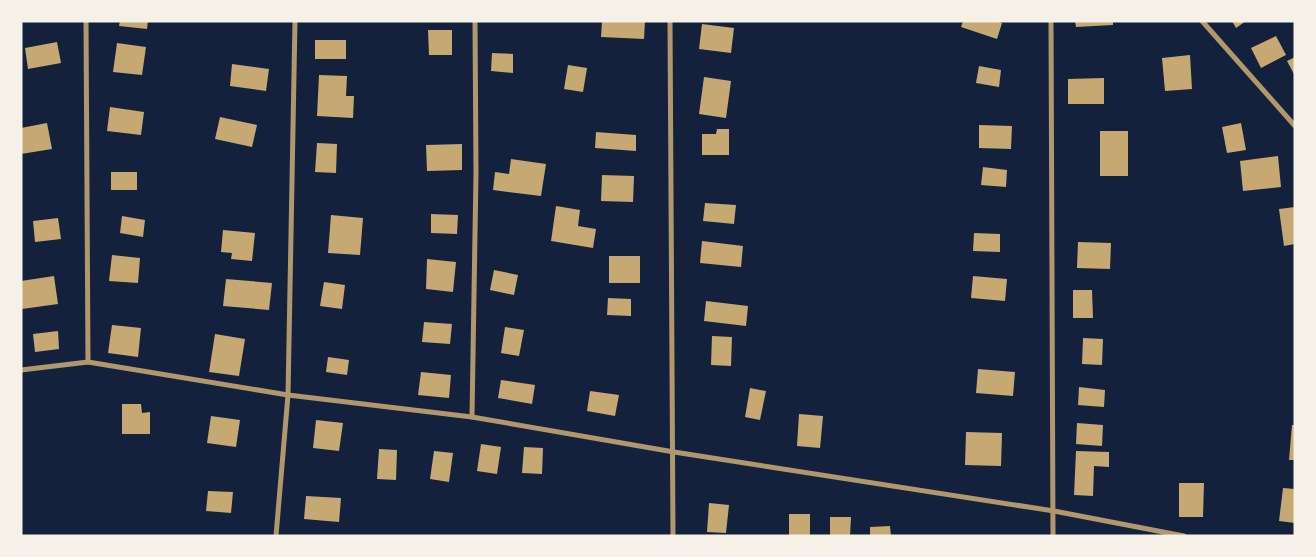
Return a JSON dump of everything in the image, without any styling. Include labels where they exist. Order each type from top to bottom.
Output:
[{"type":"street","points":[[86,21],[88,362]]},
{"type":"street","points":[[276,536],[288,395],[294,21]]},
{"type":"street","points":[[472,417],[476,173],[475,21]]},
{"type":"street","points":[[670,21],[673,536]]},
{"type":"street","points":[[1051,21],[1053,536]]},
{"type":"street","points":[[1202,21],[1295,126]]},
{"type":"street","points":[[21,370],[88,362],[288,395],[472,417],[674,452],[1054,511],[1184,536]]},
{"type":"building","points":[[120,21],[148,21],[147,29],[119,26]]},
{"type":"building","points":[[602,21],[645,21],[644,39],[601,37]]},
{"type":"building","points":[[963,21],[997,21],[1002,23],[997,39],[961,27]]},
{"type":"building","points":[[1075,21],[1113,21],[1113,25],[1076,27]]},
{"type":"building","points":[[1232,21],[1246,21],[1236,28]]},
{"type":"building","points":[[702,24],[734,28],[731,53],[699,49]]},
{"type":"building","points":[[428,30],[452,30],[452,55],[429,55]]},
{"type":"building","points":[[1276,36],[1286,55],[1261,68],[1251,48]]},
{"type":"building","points":[[315,40],[346,40],[346,59],[315,59]]},
{"type":"building","points":[[57,42],[61,63],[28,69],[25,48]]},
{"type":"building","points":[[117,43],[146,47],[142,75],[113,72]]},
{"type":"building","points":[[492,53],[513,54],[513,73],[491,71]]},
{"type":"building","points":[[1190,55],[1192,89],[1165,91],[1162,58]]},
{"type":"building","points":[[1295,57],[1295,76],[1287,61]]},
{"type":"building","points":[[232,64],[269,69],[266,91],[230,86]]},
{"type":"building","points":[[568,65],[587,68],[583,92],[564,89]]},
{"type":"building","points":[[979,66],[1001,70],[999,87],[976,83]]},
{"type":"building","points":[[319,75],[347,76],[346,96],[354,96],[353,118],[317,116]]},
{"type":"building","points":[[704,77],[731,81],[726,118],[699,114]]},
{"type":"building","points":[[1104,78],[1104,104],[1068,104],[1068,79]]},
{"type":"building","points":[[110,107],[144,112],[141,135],[107,131]]},
{"type":"building","points":[[220,117],[257,125],[252,147],[215,139]]},
{"type":"building","points":[[47,123],[52,149],[21,154],[21,128]]},
{"type":"building","points":[[1241,123],[1246,150],[1227,153],[1222,127]]},
{"type":"building","points":[[979,125],[1012,126],[1011,149],[979,148]]},
{"type":"building","points":[[717,129],[729,129],[729,155],[702,155],[702,134],[716,134]]},
{"type":"building","points":[[1100,131],[1128,131],[1128,176],[1100,176]]},
{"type":"building","points":[[596,132],[636,135],[636,151],[595,148]]},
{"type":"building","points":[[317,143],[337,144],[336,173],[315,172]]},
{"type":"building","points":[[462,144],[462,170],[427,171],[426,145]]},
{"type":"building","points":[[1278,156],[1281,187],[1243,191],[1240,161]]},
{"type":"building","points":[[511,159],[546,164],[541,196],[493,190],[495,172],[509,174]]},
{"type":"building","points":[[983,167],[1007,170],[1006,187],[981,185]]},
{"type":"building","points":[[111,172],[137,172],[137,190],[111,190]]},
{"type":"building","points":[[602,175],[634,176],[633,202],[601,201]]},
{"type":"building","points":[[705,203],[736,205],[734,224],[703,221]]},
{"type":"building","points":[[556,206],[580,210],[578,226],[596,229],[593,248],[551,241]]},
{"type":"building","points":[[1295,207],[1295,244],[1284,246],[1279,209]]},
{"type":"building","points":[[431,214],[458,215],[457,234],[431,233]]},
{"type":"building","points":[[331,215],[363,218],[360,255],[328,253]]},
{"type":"building","points":[[122,216],[145,220],[143,237],[120,233]]},
{"type":"building","points":[[58,218],[61,239],[35,242],[33,221]]},
{"type":"building","points":[[223,230],[255,233],[252,261],[231,259],[232,253],[221,252]]},
{"type":"building","points":[[974,233],[1000,234],[1000,252],[973,251]]},
{"type":"building","points":[[702,241],[743,246],[741,267],[700,263]]},
{"type":"building","points":[[1078,242],[1111,243],[1110,269],[1077,268]]},
{"type":"building","points":[[112,255],[140,258],[138,283],[109,281]]},
{"type":"building","points":[[609,256],[640,256],[640,283],[609,283]]},
{"type":"building","points":[[427,259],[456,262],[453,292],[426,289]]},
{"type":"building","points":[[494,270],[518,275],[514,295],[490,290]]},
{"type":"building","points":[[54,276],[58,304],[22,309],[21,281]]},
{"type":"building","points":[[973,276],[1007,279],[1005,301],[971,298]]},
{"type":"building","points":[[226,279],[272,283],[269,310],[223,306]]},
{"type":"building","points":[[324,282],[345,285],[342,309],[320,306]]},
{"type":"building","points":[[1073,290],[1092,290],[1093,318],[1073,318]]},
{"type":"building","points":[[608,298],[631,299],[631,316],[607,315]]},
{"type":"building","points":[[706,301],[748,306],[746,326],[704,321]]},
{"type":"building","points":[[424,322],[452,324],[450,344],[422,342]]},
{"type":"building","points":[[112,325],[141,328],[138,357],[108,353]]},
{"type":"building","points":[[505,327],[524,330],[519,356],[501,353]]},
{"type":"building","points":[[58,331],[59,349],[35,352],[33,334]]},
{"type":"building","points":[[215,334],[245,339],[239,376],[209,372]]},
{"type":"building","points":[[712,336],[732,337],[731,366],[711,365]]},
{"type":"building","points":[[1083,338],[1103,339],[1102,365],[1082,364]]},
{"type":"building","points":[[328,357],[349,360],[347,375],[326,372]]},
{"type":"building","points":[[978,369],[1015,372],[1013,396],[976,393]]},
{"type":"building","points":[[421,372],[451,375],[449,398],[418,395]]},
{"type":"building","points":[[501,380],[535,385],[532,404],[498,398]]},
{"type":"building","points":[[1079,387],[1105,390],[1104,407],[1078,405]]},
{"type":"building","points":[[750,388],[766,391],[760,420],[745,417]]},
{"type":"building","points":[[590,391],[619,395],[615,416],[587,411]]},
{"type":"building","points":[[122,404],[141,404],[142,413],[150,412],[150,434],[122,434]]},
{"type":"building","points":[[799,414],[823,416],[820,448],[797,446]]},
{"type":"building","points":[[211,416],[240,420],[236,447],[207,443]]},
{"type":"building","points":[[316,420],[343,423],[339,451],[313,448]]},
{"type":"building","points":[[1077,423],[1103,425],[1102,446],[1076,444]]},
{"type":"building","points":[[1292,425],[1295,425],[1295,460],[1289,460]]},
{"type":"building","points":[[966,432],[1002,433],[1001,466],[965,465]]},
{"type":"building","points":[[481,444],[501,447],[497,474],[477,471]]},
{"type":"building","points":[[524,447],[543,448],[542,474],[522,473]]},
{"type":"building","points":[[379,449],[397,450],[396,480],[377,479]]},
{"type":"building","points":[[434,451],[453,453],[449,482],[430,479]]},
{"type":"building","points":[[1076,451],[1109,452],[1109,467],[1094,466],[1093,496],[1074,495]]},
{"type":"building","points":[[1179,483],[1204,483],[1203,517],[1179,517]]},
{"type":"building","points":[[1283,488],[1295,489],[1295,523],[1279,521]]},
{"type":"building","points":[[208,491],[233,492],[231,513],[206,511]]},
{"type":"building","points":[[306,496],[341,498],[339,522],[304,519]]},
{"type":"building","points":[[709,503],[729,505],[726,533],[707,532]]},
{"type":"building","points":[[789,514],[810,514],[810,536],[789,536]]},
{"type":"building","points":[[830,517],[851,517],[850,536],[830,536]]},
{"type":"building","points":[[890,526],[891,536],[870,536],[870,527]]}]
